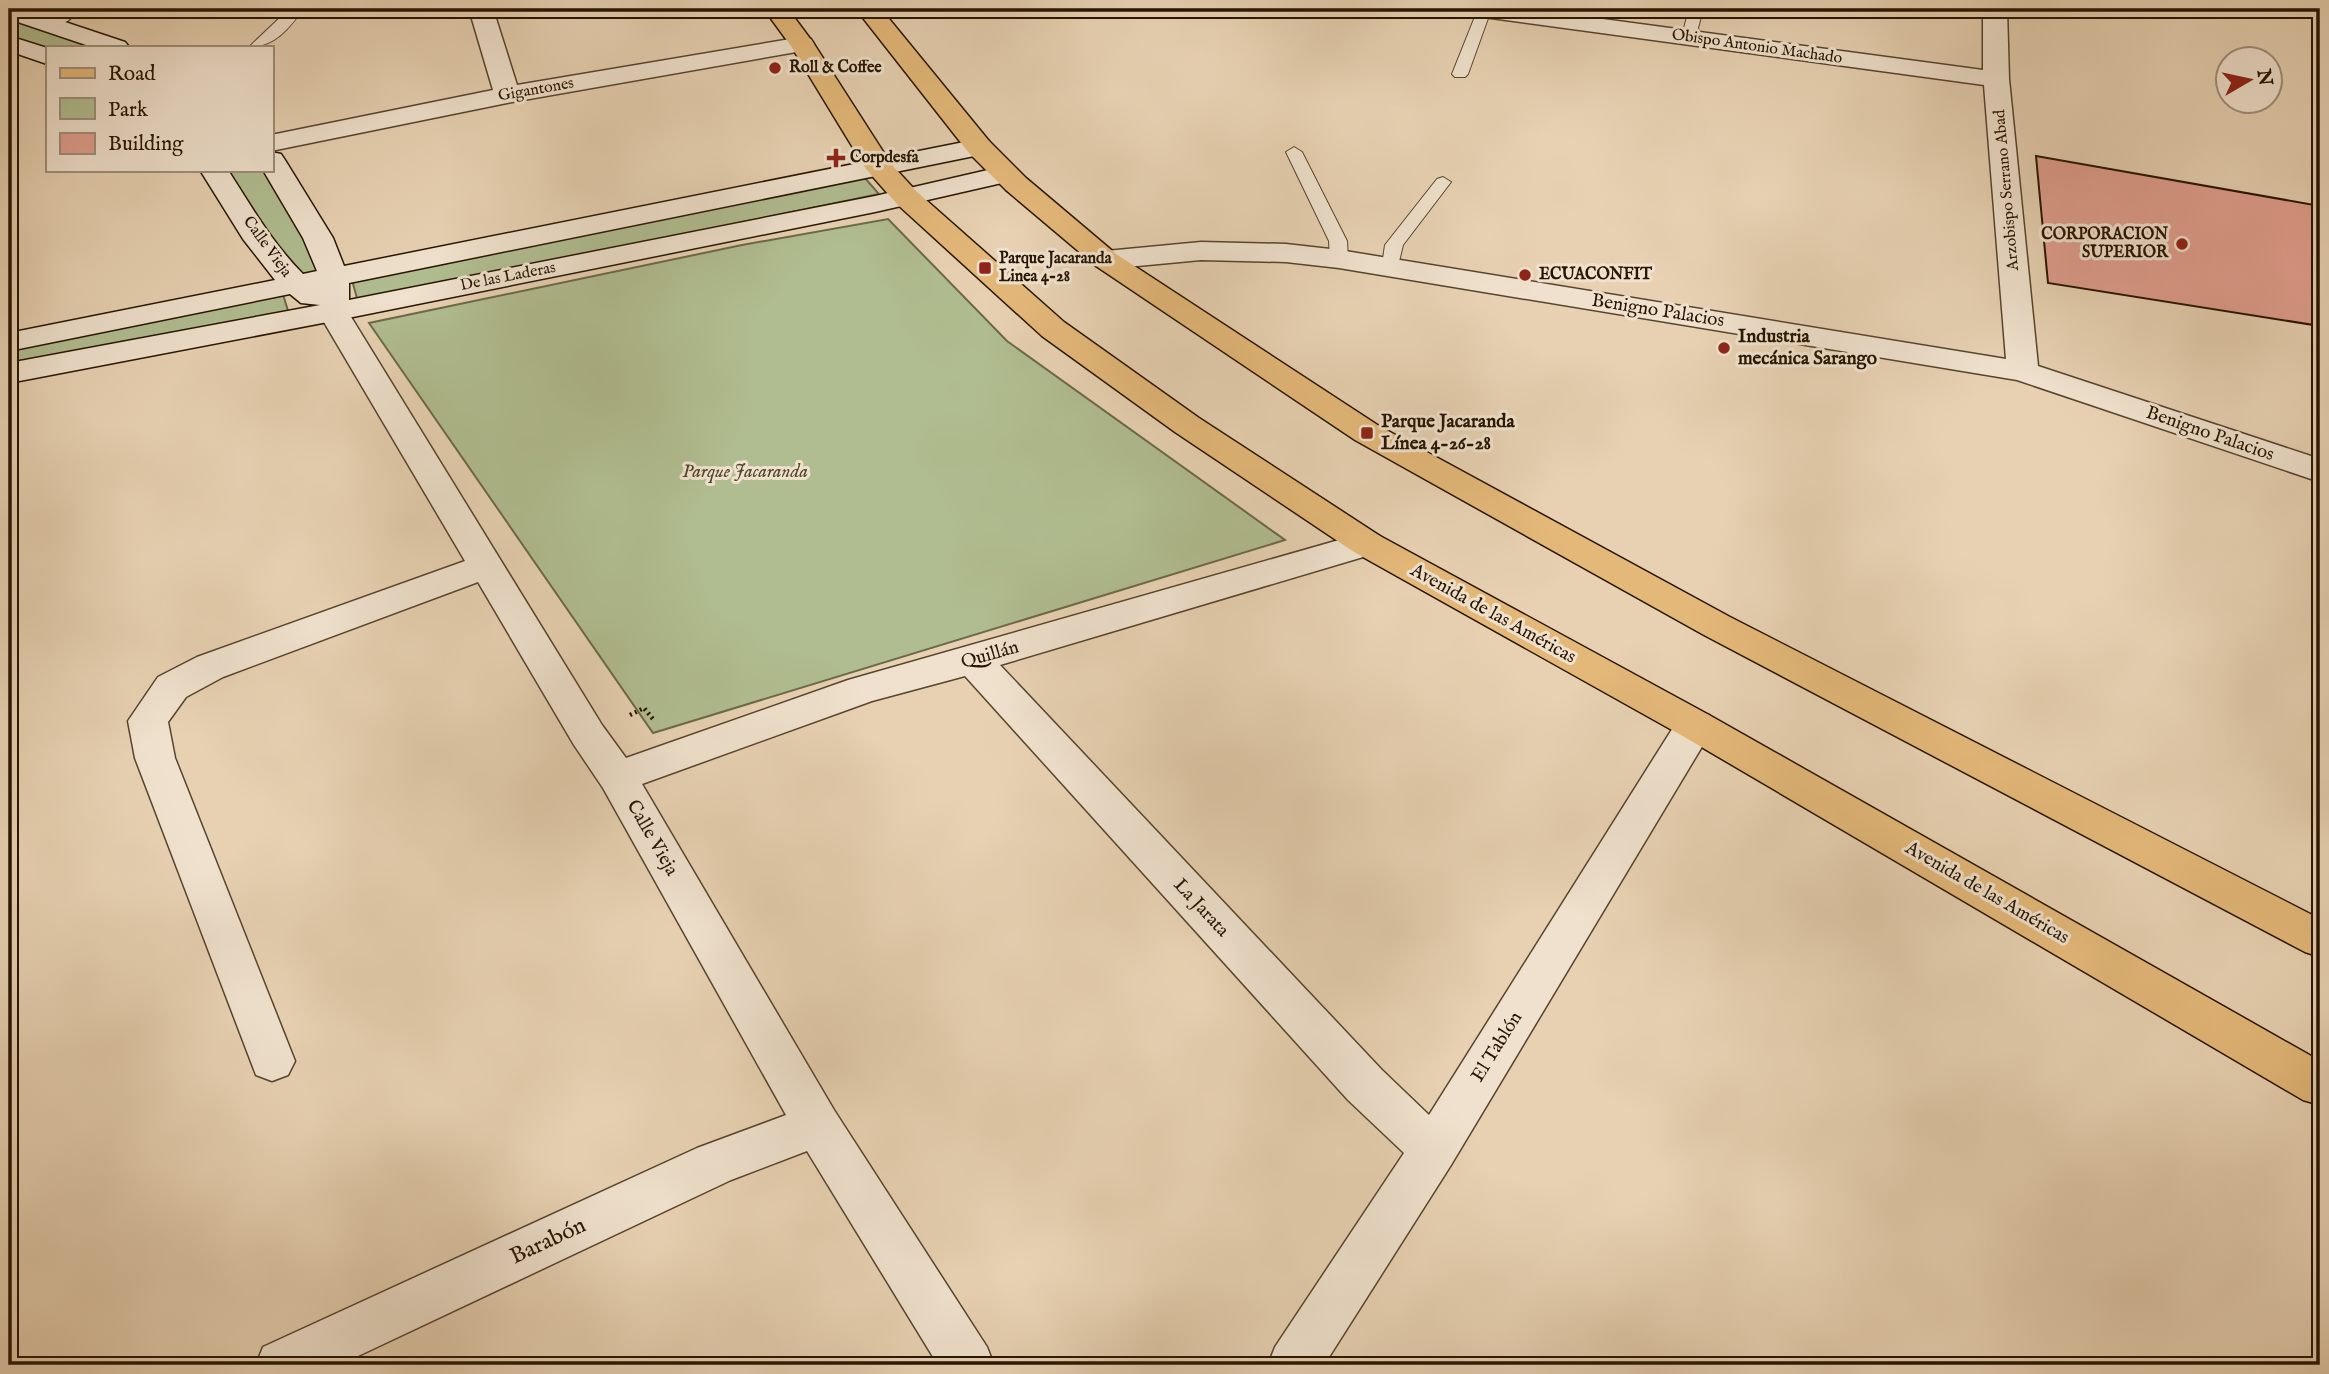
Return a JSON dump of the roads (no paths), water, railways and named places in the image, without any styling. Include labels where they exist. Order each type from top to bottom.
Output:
[{"type":"main road","name":"Avenida de las Américas","points":[[776,9],[802,44],[880,169],[907,198],[1053,330],[1187,425],[1367,544],[1695,725],[2320,1085]]},
{"type":"main road","points":[[868,9],[979,147],[1005,174],[1106,260],[1367,433],[1717,626],[2320,939]]},
{"type":"street","points":[[481,9],[506,95]]},
{"type":"street","name":"Obispo Antonio Machado","points":[[1480,9],[1997,79]]},
{"type":"street","name":"Arzobispo Serrano Abad","points":[[1995,9],[1997,79],[2023,371]]},
{"type":"street","points":[[9,10],[58,16],[114,46]]},
{"type":"street","points":[[9,43],[46,56]]},
{"type":"street","name":"Gigantones","points":[[273,144],[506,95],[802,44]]},
{"type":"street","name":"De las Laderas","points":[[9,342],[979,147]]},
{"type":"street","points":[[273,163],[318,238],[334,277],[333,312]]},
{"type":"street","name":"Calle Vieja","points":[[215,172],[268,252],[294,285],[333,312],[588,734],[617,777],[817,1125],[968,1365]]},
{"type":"street","name":"De las Laderas","points":[[9,373],[333,312],[907,198],[1005,174]]},
{"type":"street","name":"Benigno Palacios","points":[[1106,260],[1201,251],[1286,253],[1339,259],[2023,371],[2320,471]]},
{"type":"street","name":"Quillán","points":[[617,777],[862,690],[1367,544]]},
{"type":"street","points":[[272,1061],[155,758],[148,721],[172,687],[210,667],[486,566]]},
{"type":"street","name":"La Jarata","points":[[973,660],[1365,1085],[1434,1150]]},
{"type":"street","name":"El Tablón","points":[[1294,1365],[1434,1150],[1695,725]]},
{"type":"street","name":"Barabón","points":[[282,1365],[714,1164],[817,1125]]},
{"type":"lane","points":[[257,46],[282,26],[296,9]]},
{"type":"lane","points":[[1460,74],[1480,9]]},
{"type":"lane","points":[[1694,38],[1691,28],[1696,9]]},
{"type":"lane","points":[[1294,152],[1338,241],[1339,259]]},
{"type":"lane","points":[[1391,266],[1394,246],[1443,183]]},
{"type":"place","name":"Roll & Coffee","points":[[775,68]]},
{"type":"place","name":"Corpdesfa","points":[[836,158]]},
{"type":"place","name":"CORPORACION SUPERIOR","points":[[2182,244]]},
{"type":"place","name":"Parque Jacaranda Linea 4-28","points":[[985,268]]},
{"type":"place","name":"ECUACONFIT","points":[[1525,275]]},
{"type":"place","name":"Industria mecánica Sarango","points":[[1724,348]]},
{"type":"place","name":"Parque Jacaranda Línea 4-26-28","points":[[1367,433]]},
{"type":"park label","name":"Parque Jacaranda","points":[[745,472]]}]
